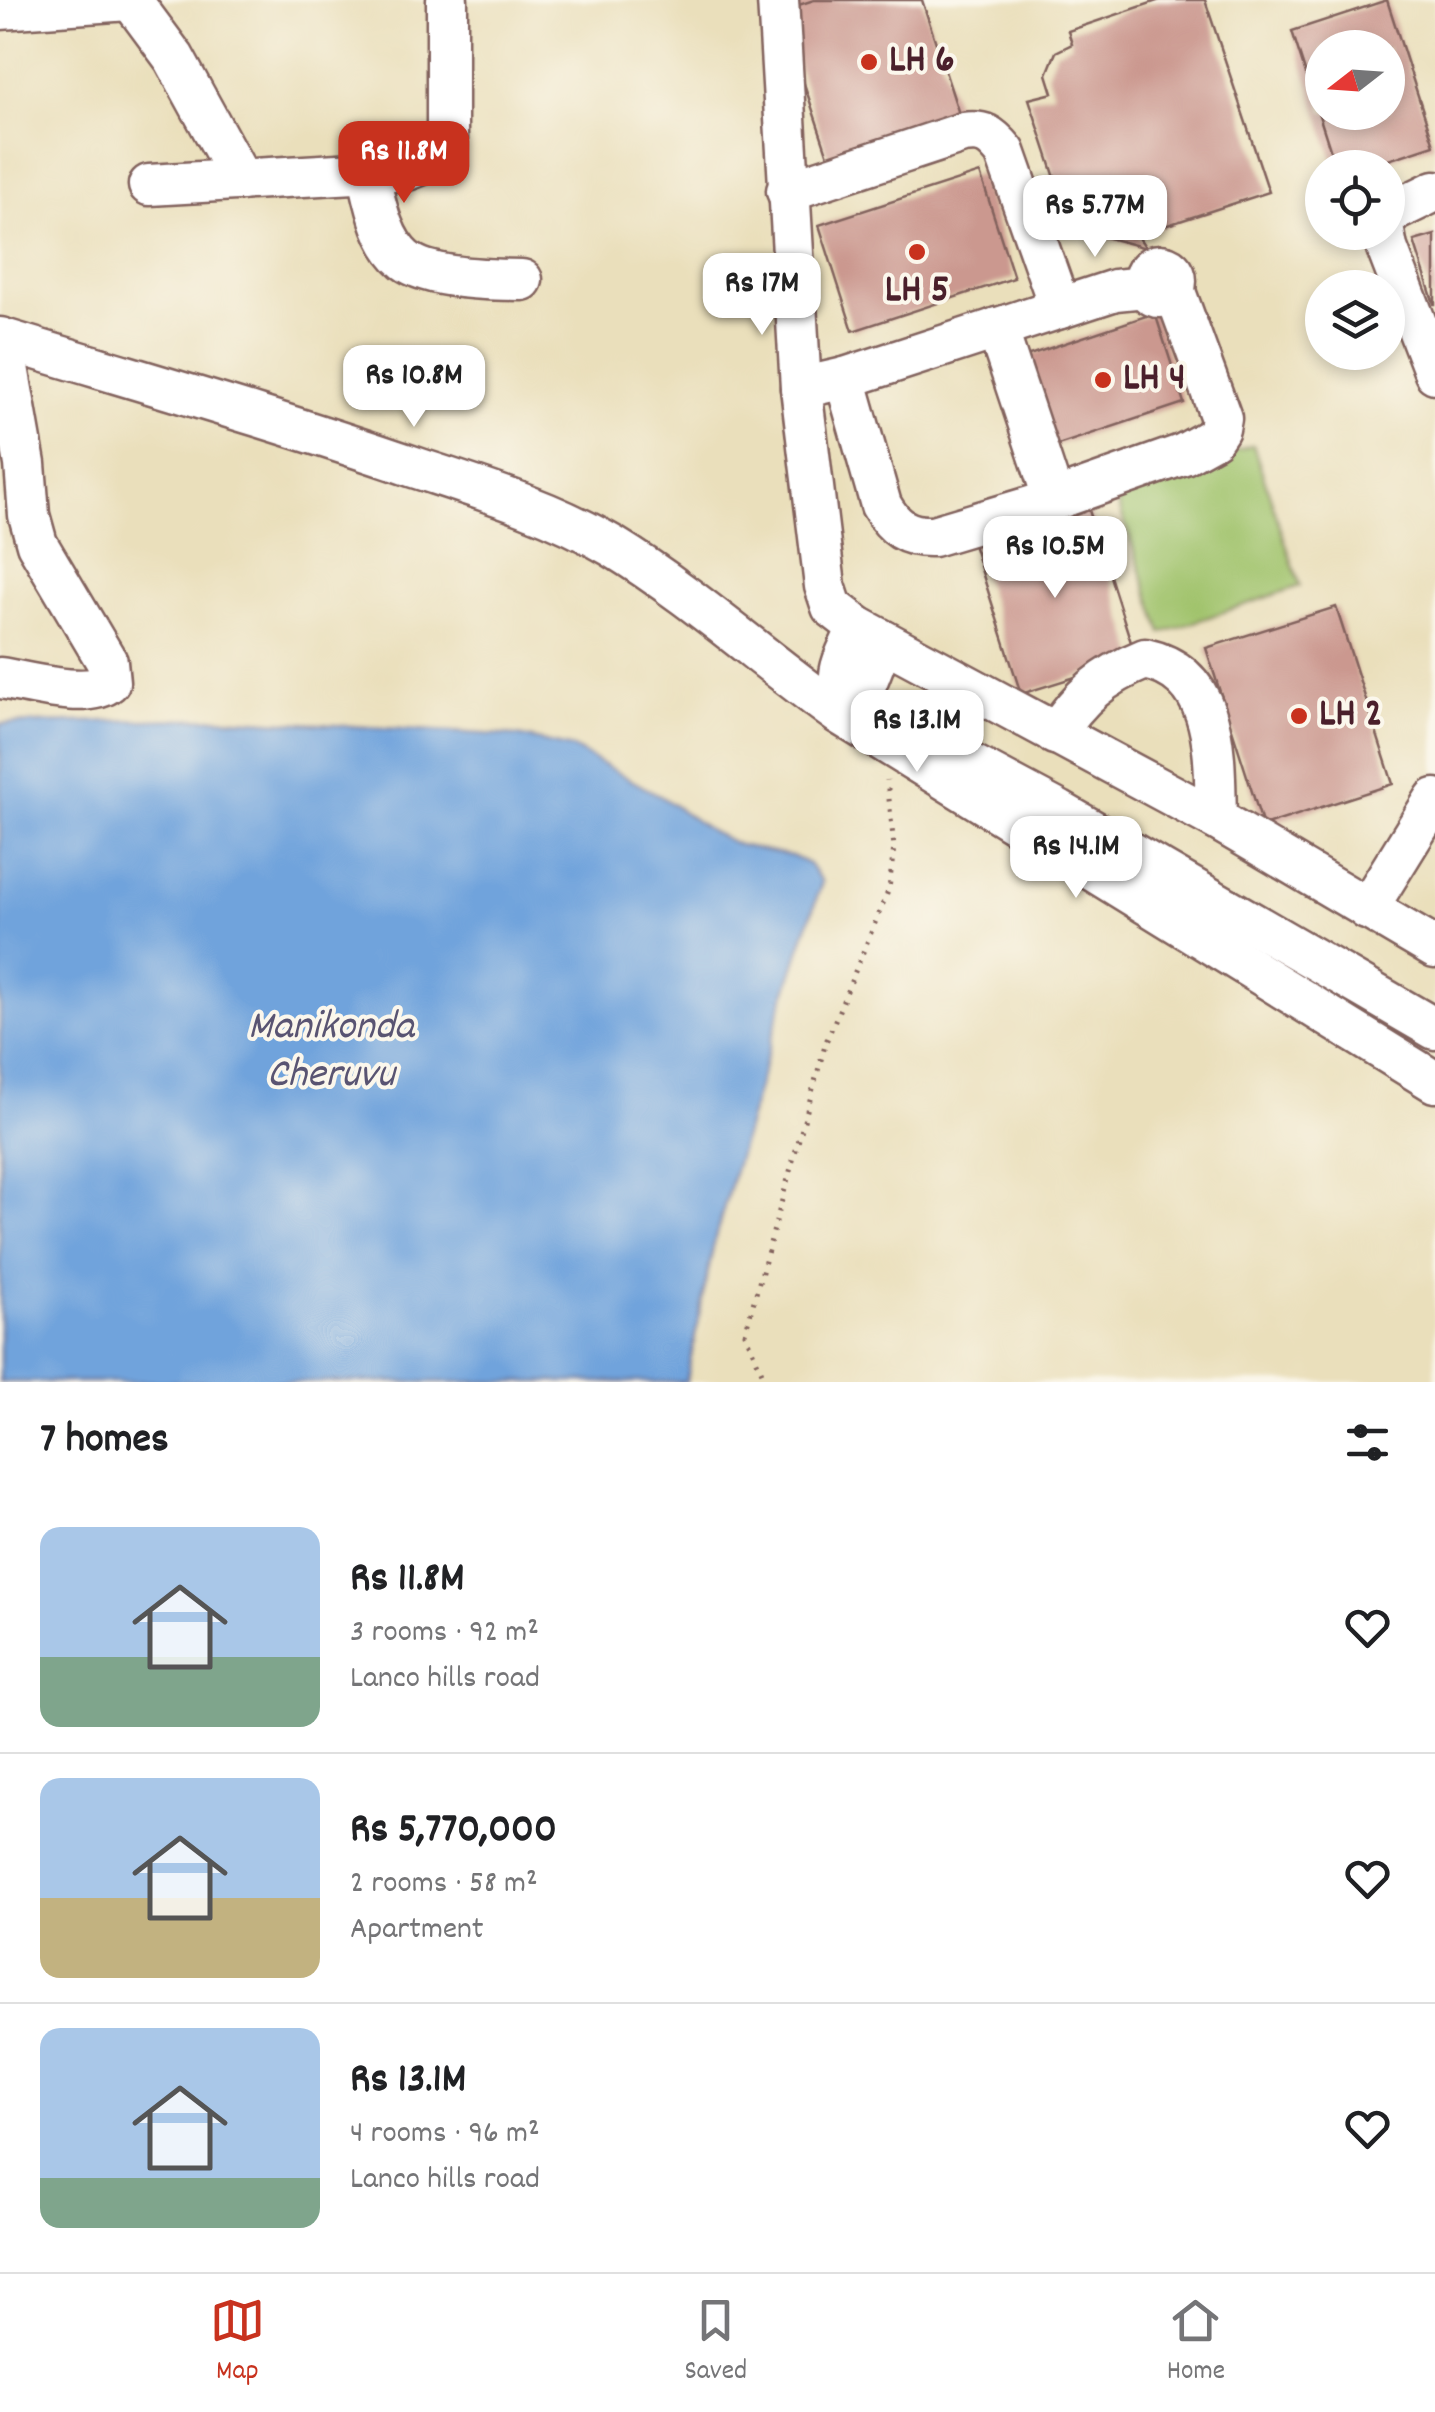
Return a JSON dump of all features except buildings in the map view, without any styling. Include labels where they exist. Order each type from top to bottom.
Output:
[{"type":"street","points":[[0,8],[45,2],[130,0],[174,58],[241,180]]},
{"type":"street","points":[[150,186],[407,170],[438,158],[446,148],[447,0]]},
{"type":"street","points":[[778,0],[801,388],[827,597],[832,607],[870,634],[1373,900],[1435,948]]},
{"type":"street","points":[[788,191],[963,133],[981,131],[993,137],[1005,152],[1060,308]]},
{"type":"street","points":[[368,172],[379,215],[405,260],[428,270],[522,280]]},
{"type":"street","points":[[1405,206],[1435,191]]},
{"type":"street","points":[[1388,250],[1435,373]]},
{"type":"street","points":[[801,388],[846,378],[1114,290],[1160,288],[1221,418],[1219,429],[1204,445],[1184,454],[1054,500],[933,536],[914,537],[892,524],[882,505],[846,378]]},
{"type":"street","points":[[997,328],[1054,500]]},
{"type":"street","points":[[0,678],[82,691],[102,688],[110,682],[107,662],[37,544],[29,516],[25,464],[2,338],[342,442],[554,518],[611,546],[724,624],[759,656],[838,713],[1045,837],[1435,1082]]},
{"type":"street","points":[[861,705],[837,676],[870,634]]},
{"type":"street","points":[[759,656],[779,696],[886,772],[1045,837],[1433,1024]]},
{"type":"street","points":[[1055,734],[1073,706],[1106,677],[1145,660],[1168,666],[1186,679],[1205,708],[1213,748],[1216,819]]},
{"type":"street","points":[[808,677],[861,705],[1045,837],[1435,1105]]},
{"type":"street","points":[[1373,900],[1435,798]]},
{"type":"street","points":[[1373,900],[1435,917]]},
{"type":"path","points":[[766,1382],[745,1333],[826,1042],[889,890],[894,847],[886,772]]},
{"type":"green space","points":[[1253,445],[1300,586],[1162,633],[1114,492]]},
{"type":"water","name":"Manikonda Cheruvu","points":[[219,718],[518,736],[573,748],[662,797],[712,832],[739,845],[792,856],[809,864],[822,882],[781,1006],[714,1242],[686,1382],[0,1382],[0,724]]},
{"type":"place","name":"LH 6","points":[[869,62]]},
{"type":"place","name":"LH 5","points":[[917,252]]},
{"type":"place","name":"LH 4","points":[[1103,380]]},
{"type":"place","name":"LH 2","points":[[1299,716]]}]
